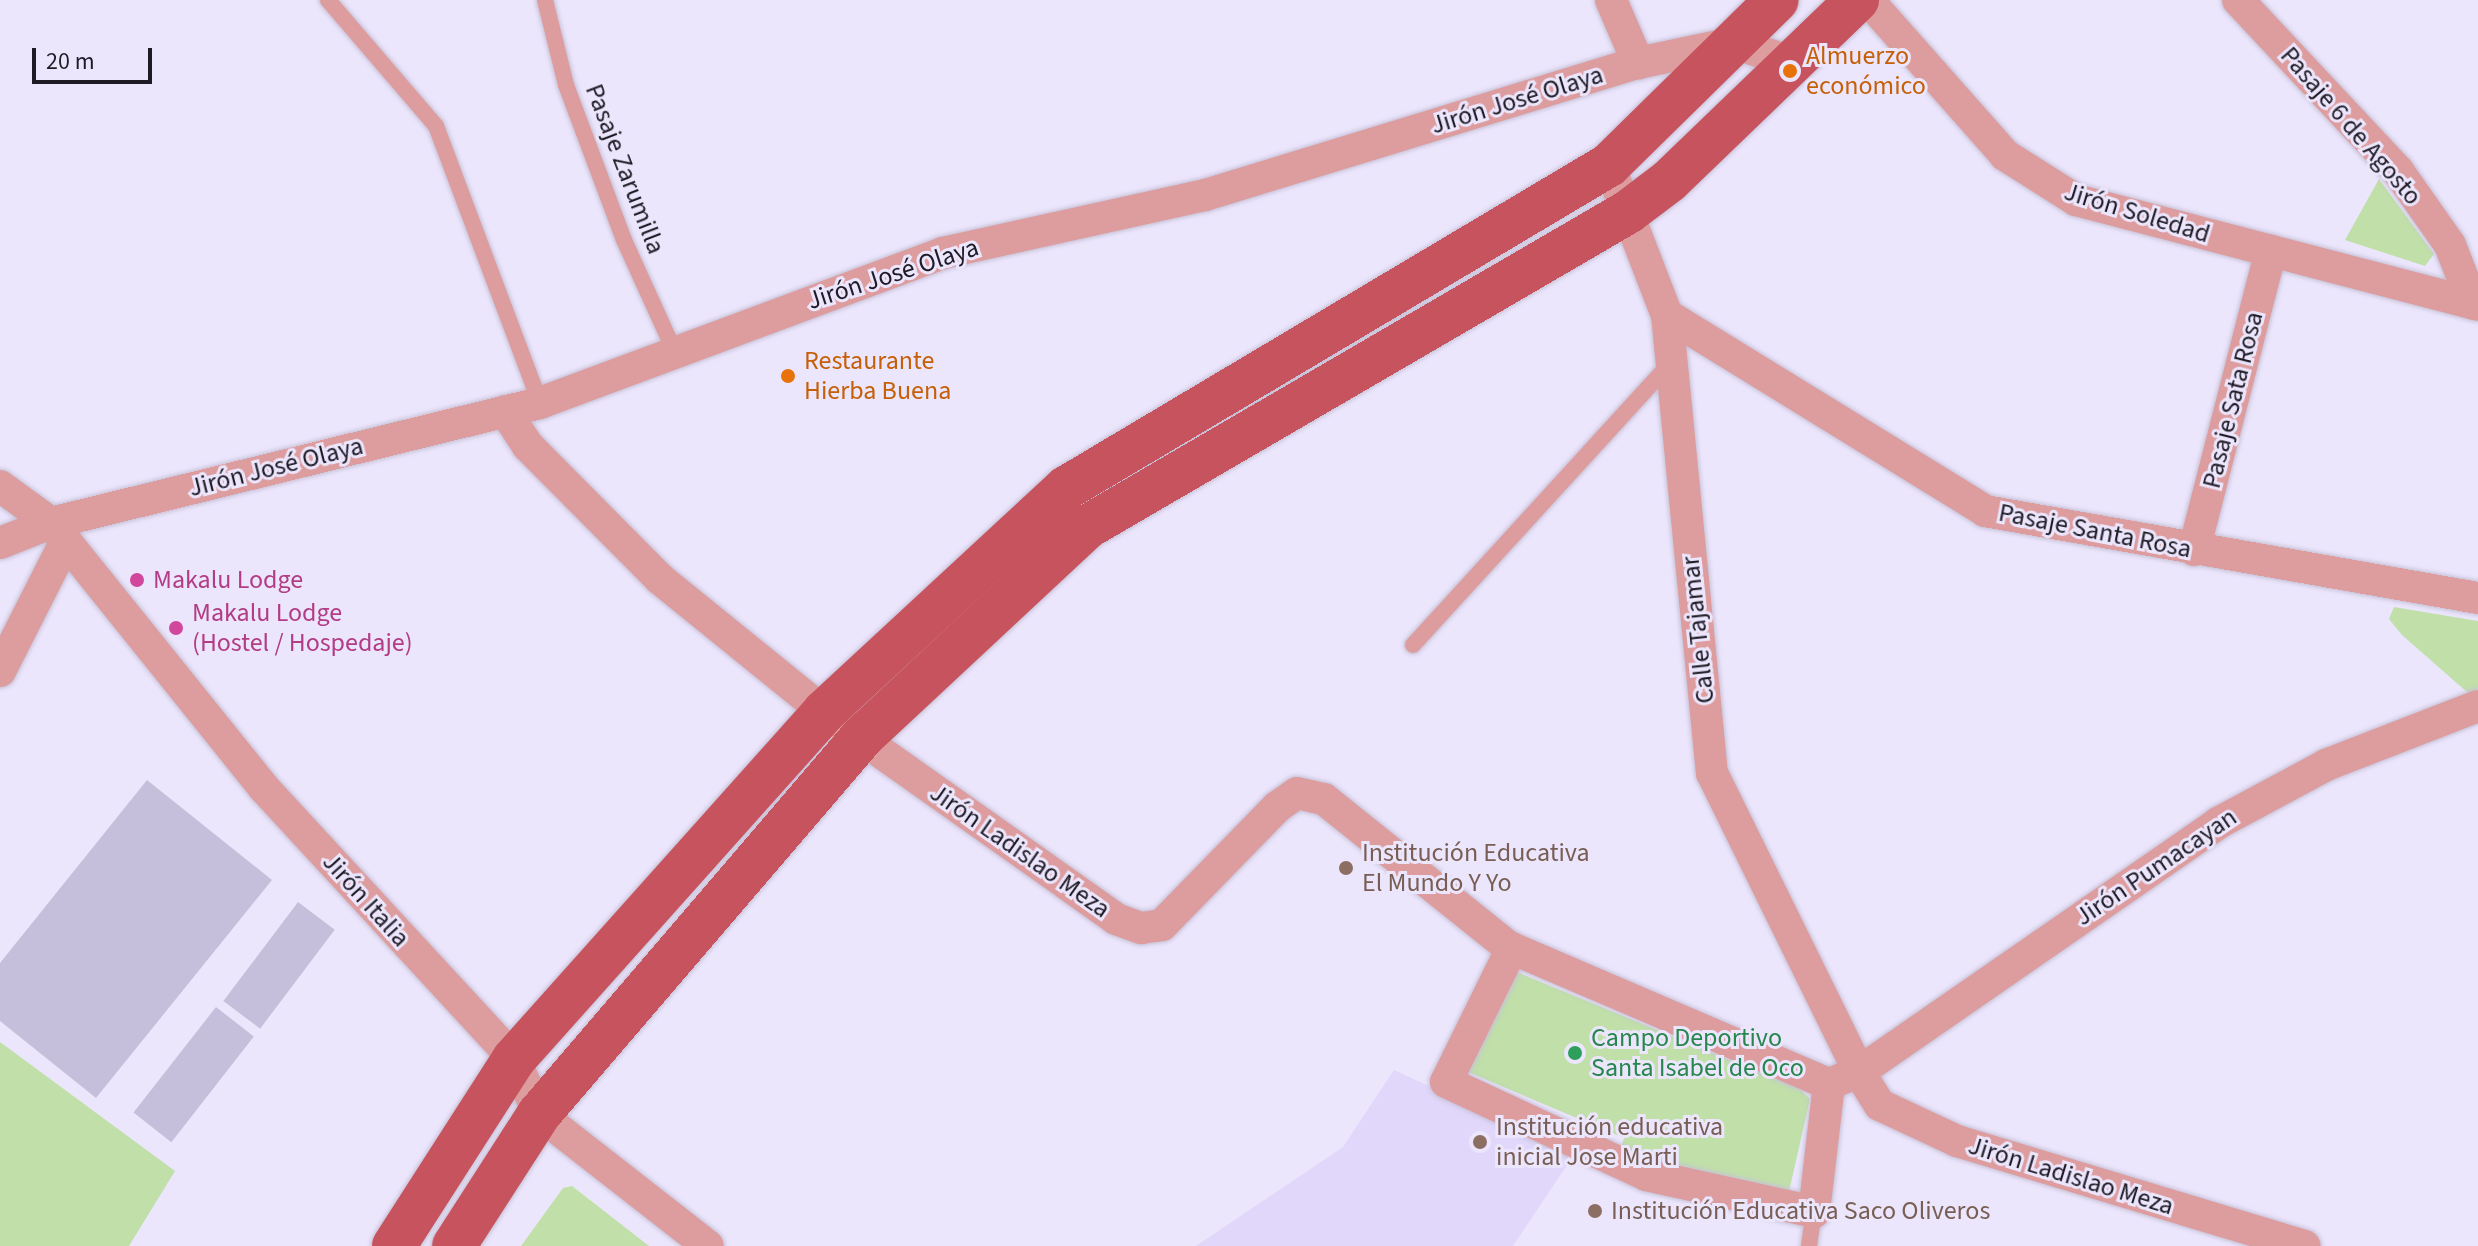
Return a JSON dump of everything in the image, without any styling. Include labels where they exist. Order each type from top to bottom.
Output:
[{"type":"main road","points":[[394,1246],[514,1059],[824,712],[1066,488],[1609,165],[1777,0]]},
{"type":"main road","points":[[454,1246],[539,1114],[861,738],[1087,527],[1628,212],[1669,181],[1857,0]]},
{"type":"main road","points":[[1170,427],[1195,464]]},
{"type":"street","points":[[1611,0],[1638,63]]},
{"type":"street","name":"Jirón Soledad","points":[[1868,0],[2005,155],[2042,182],[2076,200],[2475,304]]},
{"type":"street","name":"Pasaje 6 de Agosto","points":[[2238,0],[2398,171],[2450,245],[2475,304]]},
{"type":"street","name":"Jirón José Olaya","points":[[0,543],[58,532],[540,403],[674,350],[943,253],[1205,195],[1638,63],[1733,43],[1792,62]]},
{"type":"street","name":"Calle Tajamar","points":[[1609,165],[1667,315],[1712,773],[1859,1072]]},
{"type":"street","name":"Pasaje Sata Rosa","points":[[2194,550],[2271,251]]},
{"type":"street","name":"Pasaje Santa Rosa","points":[[1667,315],[1985,511],[2478,598]]},
{"type":"street","name":"Jirón Ladislao Meza","points":[[505,411],[528,446],[660,579],[824,712],[1116,919],[1141,928],[1162,925],[1297,793],[1324,799],[1512,948],[1829,1084]]},
{"type":"street","name":"Jirón Italia","points":[[0,486],[58,532],[264,788],[514,1059],[539,1114],[708,1246]]},
{"type":"street","points":[[0,671],[58,532]]},
{"type":"street","name":"Jirón Pumacayan","points":[[1829,1084],[1859,1072],[2218,823],[2326,765],[2478,706]]},
{"type":"street","points":[[1512,948],[1446,1082],[1646,1175],[1814,1212],[1829,1084]]},
{"type":"street","name":"Jirón Ladislao Meza","points":[[1859,1072],[1880,1105],[1957,1141],[2304,1246]]},
{"type":"lane","points":[[328,0],[436,126],[540,403]]},
{"type":"lane","name":"Pasaje Zarumilla","points":[[545,0],[566,85],[624,240],[674,350]]},
{"type":"lane","points":[[1413,645],[1671,362]]},
{"type":"lane","points":[[1809,1246],[1814,1212]]},
{"type":"shaded area","points":[[1394,1070],[1575,1153],[1513,1246],[1196,1246],[1343,1147]]},
{"type":"green space","points":[[2379,179],[2434,254],[2425,266],[2345,240]]},
{"type":"green space","points":[[2394,607],[2478,621],[2478,689],[2468,693],[2402,635],[2389,619]]},
{"type":"green space","points":[[1512,970],[1800,1089],[1810,1099],[1788,1196],[1619,1153],[1624,1138],[1468,1072]]},
{"type":"green space","points":[[0,1042],[175,1171],[129,1246],[0,1246]]},
{"type":"green space","points":[[572,1186],[649,1246],[521,1246],[563,1188]]},
{"type":"building","points":[[147,780],[272,880],[96,1098],[0,1021],[0,963]]},
{"type":"building","points":[[298,902],[335,930],[260,1029],[223,1001]]},
{"type":"building","points":[[216,1007],[254,1037],[171,1142],[134,1113]]},
{"type":"place","name":"Almuerzo económico","points":[[1790,71]]},
{"type":"place","name":"Restaurante Hierba Buena","points":[[788,376]]},
{"type":"place","name":"Makalu Lodge","points":[[137,580]]},
{"type":"place","name":"Makalu Lodge (Hostel / Hospedaje)","points":[[176,628]]},
{"type":"place","name":"Institución Educativa El Mundo Y Yo","points":[[1346,868]]},
{"type":"place","name":"Campo Deportivo Santa Isabel de Oco","points":[[1575,1053]]},
{"type":"place","name":"Institución educativa inicial Jose Marti","points":[[1480,1142]]},
{"type":"place","name":"Institución Educativa Saco Oliveros","points":[[1595,1211]]}]
